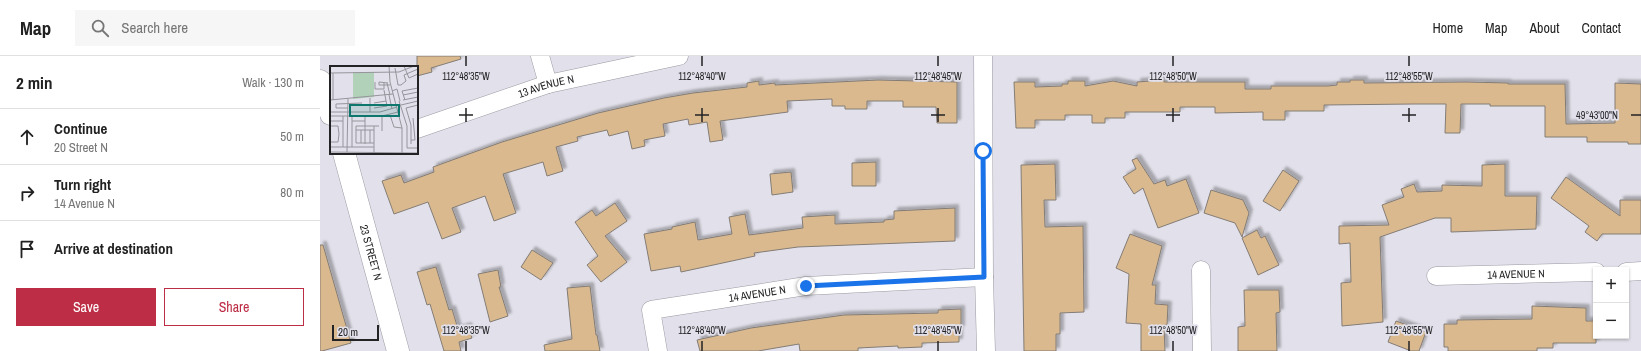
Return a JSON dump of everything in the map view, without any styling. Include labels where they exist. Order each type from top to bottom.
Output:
[{"type":"street","points":[[540,56],[548,84]]},
{"type":"street","name":"13 AVENUE N","points":[[418,129],[548,84],[679,56]]},
{"type":"street","points":[[983,56],[984,277],[986,351]]},
{"type":"street","points":[[320,81],[330,111]]},
{"type":"street","name":"23 STREET N","points":[[345,154],[398,351]]},
{"type":"street","points":[[1201,270],[1202,351]]},
{"type":"street","points":[[1629,272],[1641,271]]},
{"type":"street","name":"14 AVENUE N","points":[[1436,276],[1593,272]]},
{"type":"street","name":"14 AVENUE N","points":[[658,351],[650,310],[806,286],[984,277]]},
{"type":"building","points":[[417,56],[460,56],[461,59],[431,68],[432,72],[418,76]]},
{"type":"building","points":[[878,80],[957,82],[957,123],[937,123],[936,107],[903,107],[903,101],[867,101],[867,109],[845,109],[845,106],[832,106],[832,99],[787,101],[788,112],[720,121],[723,140],[710,142],[707,122],[689,125],[688,119],[663,124],[665,136],[644,140],[645,146],[632,149],[628,131],[609,136],[607,130],[577,137],[578,141],[556,147],[563,171],[547,176],[543,162],[503,174],[516,213],[494,221],[485,196],[452,208],[461,232],[442,239],[428,202],[394,214],[382,181],[401,175],[404,183],[434,172],[433,167],[502,142],[598,113],[664,98],[747,87],[747,83],[759,81],[759,85],[775,83],[775,85]]},
{"type":"building","points":[[1164,80],[1164,82],[1245,82],[1245,89],[1271,89],[1271,86],[1328,86],[1337,85],[1337,82],[1350,82],[1350,80],[1364,80],[1364,83],[1466,82],[1565,84],[1566,124],[1615,123],[1615,83],[1641,84],[1641,144],[1628,144],[1628,142],[1587,142],[1587,137],[1545,137],[1545,106],[1490,106],[1490,104],[1461,104],[1460,133],[1445,133],[1446,104],[1324,105],[1324,111],[1285,111],[1285,120],[1263,120],[1263,112],[1215,113],[1215,107],[1180,107],[1180,112],[1125,112],[1125,118],[1105,118],[1105,123],[1092,123],[1092,115],[1065,115],[1065,120],[1035,120],[1035,128],[1016,128],[1014,82],[1035,82],[1035,87],[1062,86],[1062,84],[1068,84],[1068,81],[1085,81],[1085,86],[1113,81],[1137,86],[1137,82]]},
{"type":"building","points":[[1137,158],[1154,184],[1165,180],[1167,186],[1186,179],[1199,213],[1158,228],[1143,188],[1134,194],[1123,177],[1136,169],[1132,160]]},
{"type":"building","points":[[876,162],[876,186],[852,186],[852,163]]},
{"type":"building","points":[[1055,164],[1056,200],[1044,200],[1045,227],[1083,226],[1084,312],[1060,313],[1060,334],[1056,334],[1056,351],[1024,351],[1021,165]]},
{"type":"building","points":[[1505,164],[1505,196],[1537,196],[1536,229],[1451,232],[1451,218],[1435,218],[1380,237],[1383,322],[1342,326],[1341,283],[1351,282],[1350,243],[1339,244],[1339,226],[1389,225],[1382,205],[1404,197],[1401,189],[1414,184],[1417,192],[1442,191],[1442,185],[1482,186],[1482,165]]},
{"type":"building","points":[[1283,170],[1299,181],[1280,211],[1263,201]]},
{"type":"building","points":[[791,172],[793,192],[772,195],[770,174]]},
{"type":"building","points":[[1566,177],[1620,216],[1620,200],[1641,200],[1641,234],[1602,234],[1597,241],[1585,232],[1589,226],[1551,198]]},
{"type":"building","points":[[1211,190],[1243,200],[1249,213],[1242,237],[1235,223],[1204,213]]},
{"type":"building","points":[[615,203],[627,221],[605,236],[627,262],[601,282],[587,265],[598,256],[575,222],[592,210],[596,216]]},
{"type":"building","points":[[955,208],[955,241],[798,247],[754,253],[755,256],[681,272],[680,266],[651,271],[644,234],[672,229],[672,227],[695,222],[698,240],[732,234],[729,217],[745,214],[749,235],[803,228],[802,217],[835,215],[835,224],[884,222],[884,220],[894,219],[894,211]]},
{"type":"building","points":[[1257,230],[1261,238],[1265,236],[1279,265],[1258,275],[1242,238]]},
{"type":"building","points":[[1130,234],[1162,246],[1152,285],[1156,285],[1155,304],[1168,305],[1167,325],[1164,325],[1165,351],[1141,351],[1141,324],[1126,323],[1129,274],[1116,268]]},
{"type":"building","points":[[320,245],[323,245],[351,343],[322,351],[320,351]]},
{"type":"building","points":[[532,250],[553,263],[541,280],[521,267]]},
{"type":"building","points":[[436,267],[449,310],[452,309],[458,329],[468,326],[472,338],[459,342],[461,351],[444,351],[430,304],[427,305],[417,272]]},
{"type":"building","points":[[498,270],[501,287],[499,287],[508,316],[490,322],[478,274]]},
{"type":"building","points":[[590,286],[596,335],[600,351],[545,351],[544,345],[572,339],[567,288]]},
{"type":"building","points":[[1244,290],[1279,290],[1280,312],[1276,313],[1277,351],[1238,351],[1238,327],[1245,326]]},
{"type":"building","points":[[1532,306],[1586,308],[1586,321],[1593,321],[1593,339],[1596,339],[1596,343],[1553,343],[1553,348],[1537,348],[1537,351],[1448,351],[1448,347],[1444,347],[1444,324],[1457,324],[1457,320],[1532,319]]},
{"type":"building","points":[[961,309],[961,329],[959,329],[959,342],[922,343],[922,347],[898,348],[898,346],[858,348],[858,351],[800,351],[799,344],[758,351],[700,351],[697,340],[751,328],[844,315],[938,313],[938,310]]},
{"type":"building","points":[[1396,321],[1426,332],[1419,351],[1411,351],[1388,342]]},
{"type":"route","points":[[806,286],[984,277],[983,151]]}]
